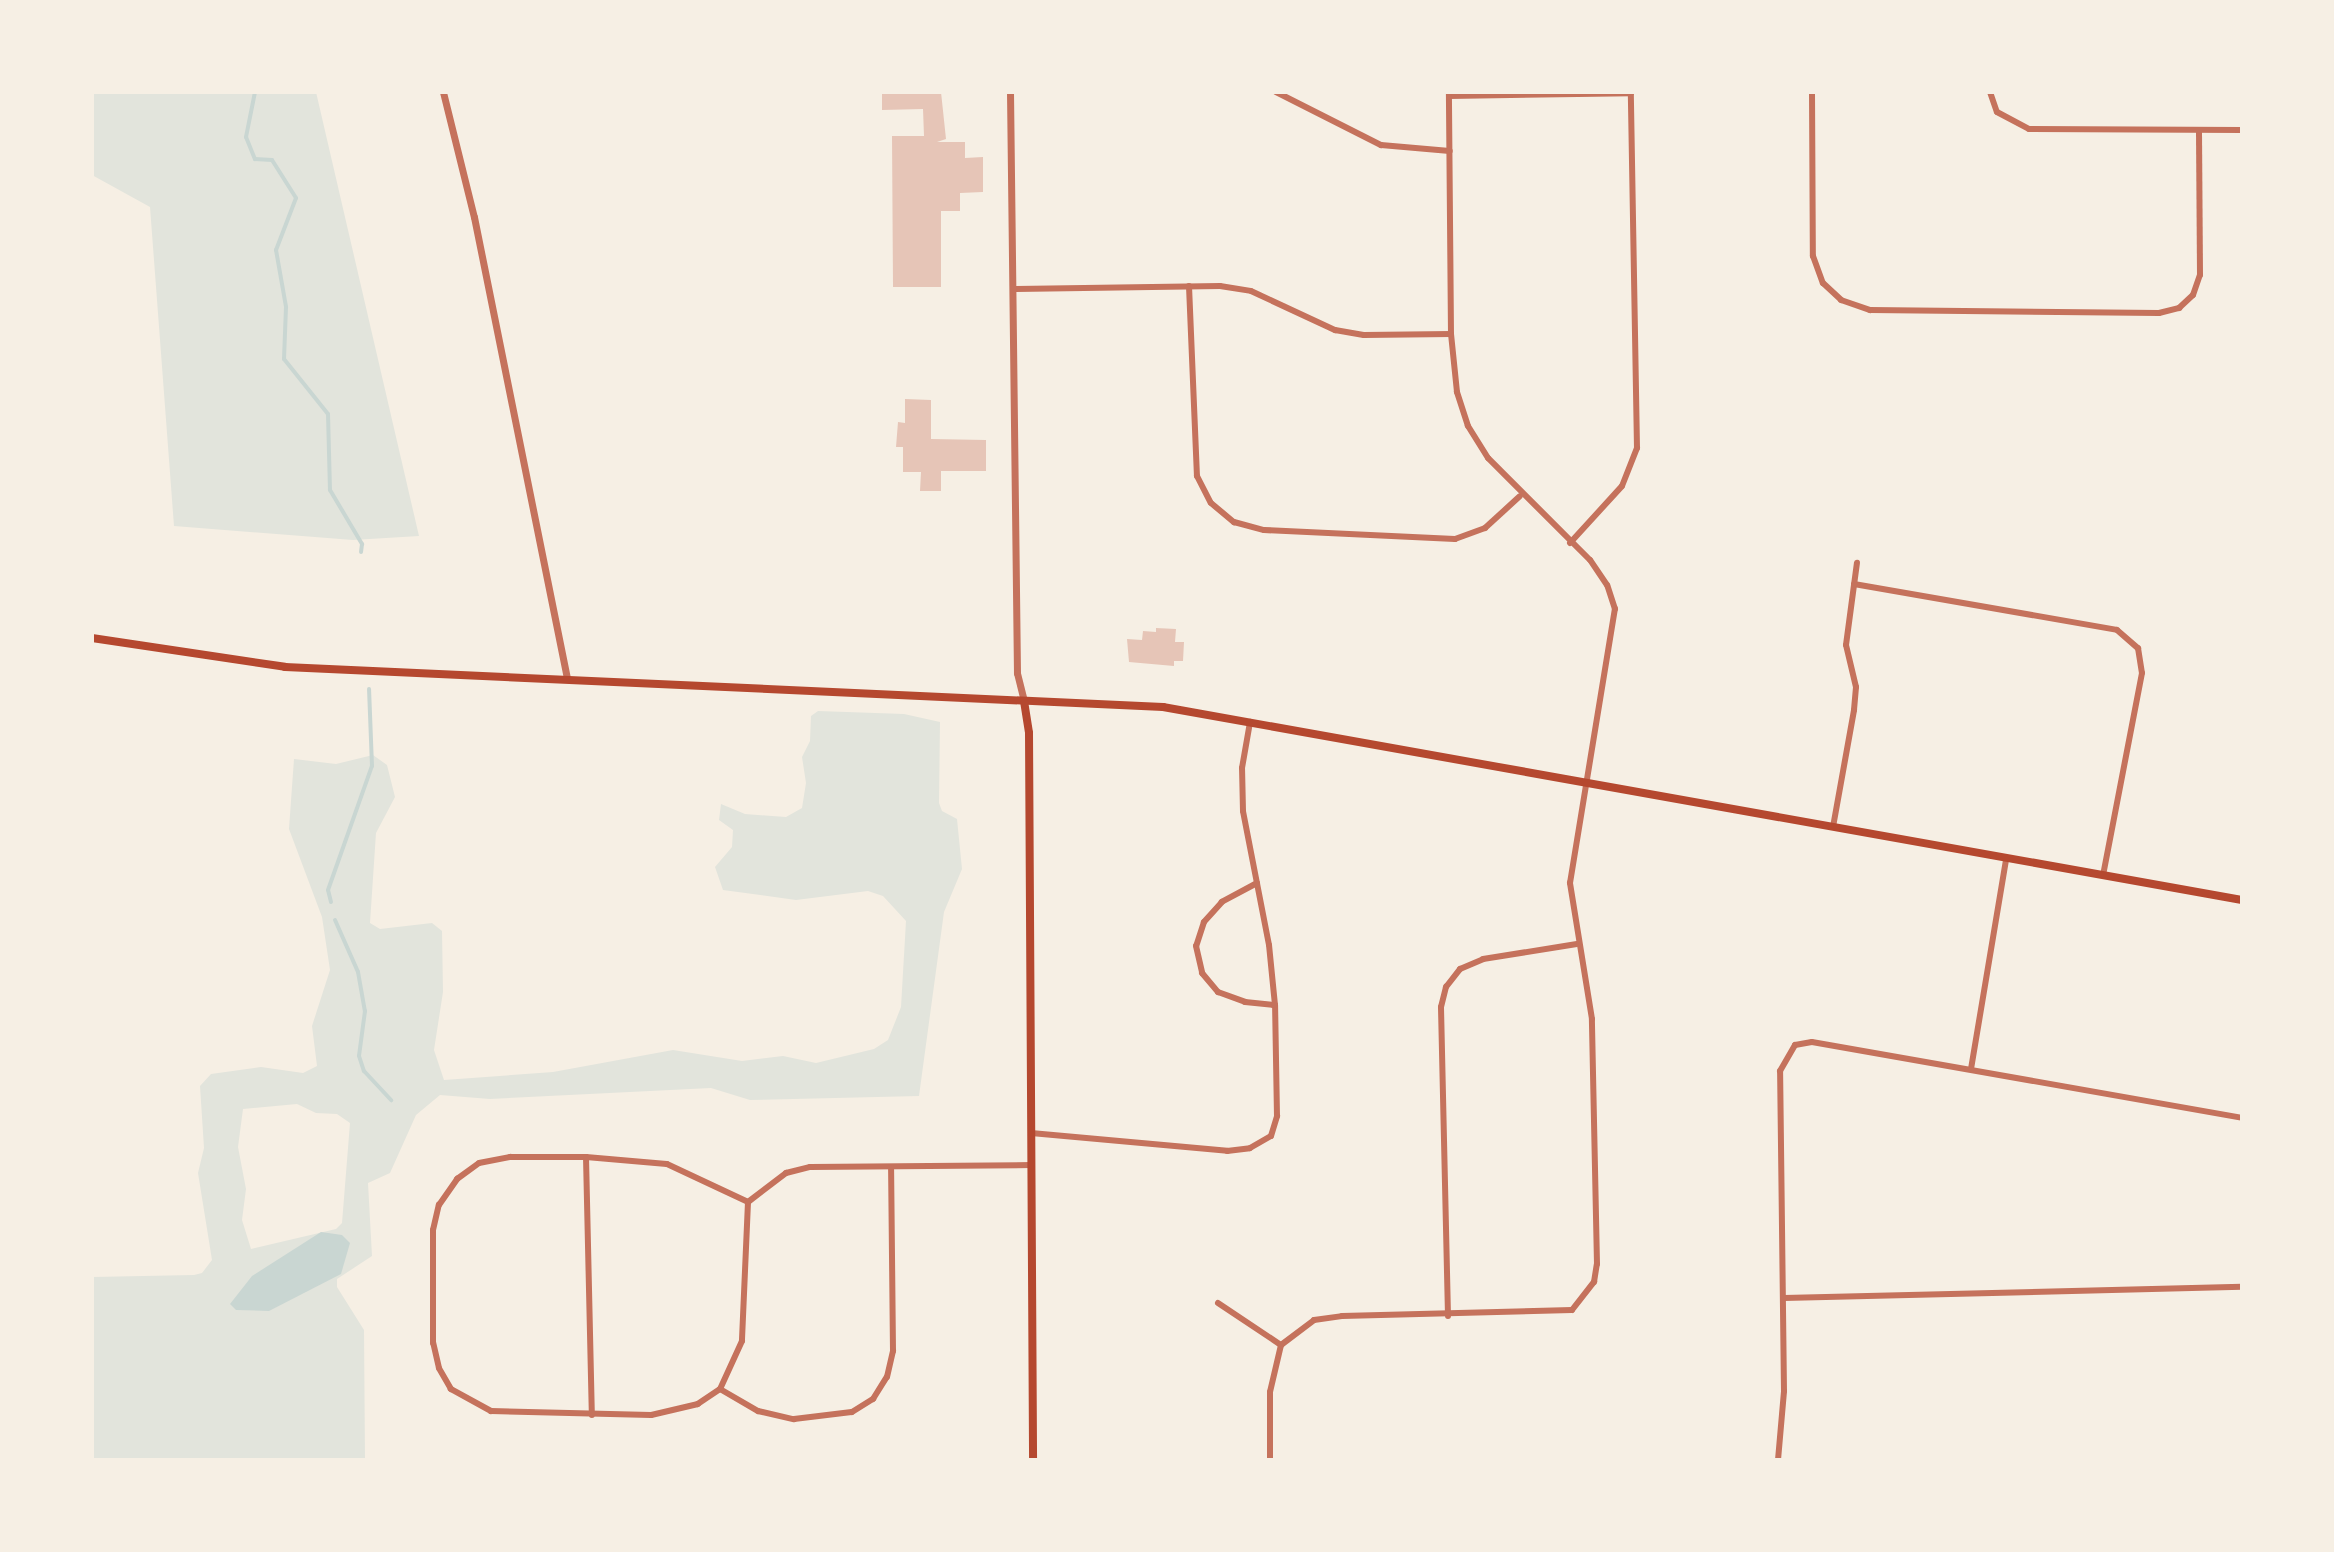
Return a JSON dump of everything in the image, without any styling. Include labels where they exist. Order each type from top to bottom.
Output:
[{"type":"main road","points":[[92,638],[285,667],[1147,705],[2242,900]]},
{"type":"main road","points":[[1024,701],[1029,733],[1033,1460]]},
{"type":"street","points":[[443,92],[474,217],[567,679]]},
{"type":"street","points":[[1010,92],[1017,673],[1024,701]]},
{"type":"street","points":[[1276,92],[1381,145],[1450,151]]},
{"type":"street","points":[[1270,1460],[1270,1392],[1281,1345],[1314,1320],[1572,1310],[1594,1282],[1592,1019],[1577,944],[1570,883],[1615,609],[1607,585],[1570,543],[1520,496],[1468,426],[1457,392],[1451,334],[1449,94],[1631,92],[1637,448],[1622,486],[1570,543]]},
{"type":"street","points":[[1812,92],[1813,256],[1823,283],[1841,300],[1870,310],[2159,313],[2179,308],[2193,295],[2200,275],[2199,130]]},
{"type":"street","points":[[1990,92],[1997,112],[2029,129],[2242,130]]},
{"type":"street","points":[[1013,289],[1189,286],[1251,291],[1309,321],[1364,335],[1451,334]]},
{"type":"street","points":[[1189,286],[1197,476],[1211,503],[1234,522],[1278,531],[1455,539],[1485,528],[1520,496]]},
{"type":"street","points":[[1833,827],[1854,710],[1856,687],[1846,645],[1857,563]]},
{"type":"street","points":[[1854,584],[2117,630],[2138,648],[2142,673],[2103,875]]},
{"type":"street","points":[[1031,1133],[1250,1148],[1271,1136],[1277,1116],[1275,1005],[1243,811],[1242,768],[1250,722]]},
{"type":"street","points":[[1971,1069],[2006,859]]},
{"type":"street","points":[[1257,883],[1222,902],[1204,922],[1196,946],[1202,973],[1218,992],[1245,1002],[1275,1005]]},
{"type":"street","points":[[1448,1316],[1441,1007],[1446,987],[1460,969],[1483,959],[1577,944]]},
{"type":"street","points":[[1778,1460],[1784,1298],[1780,1071],[1785,1057],[1795,1045],[1812,1042],[2242,1118]]},
{"type":"street","points":[[510,1157],[586,1157],[667,1164],[748,1202],[742,1341],[720,1389],[674,1412],[592,1415],[517,1414],[470,1403],[451,1389],[439,1368],[433,1343],[433,1230],[439,1205],[457,1179],[479,1163],[510,1157]]},
{"type":"street","points":[[586,1157],[592,1415]]},
{"type":"street","points":[[748,1202],[786,1173],[810,1167],[1032,1165]]},
{"type":"street","points":[[720,1389],[758,1411],[794,1419],[852,1412],[873,1399],[887,1377],[893,1351],[891,1168]]},
{"type":"street","points":[[1784,1298],[2242,1287]]},
{"type":"street","points":[[1218,1303],[1281,1345]]},
{"type":"shaded area","points":[[92,92],[316,92],[419,536],[353,540],[174,526],[150,207],[92,175]]},
{"type":"shaded area","points":[[818,711],[904,714],[940,722],[939,803],[942,811],[957,819],[962,869],[944,912],[919,1096],[750,1100],[711,1088],[490,1099],[440,1095],[416,1115],[390,1173],[368,1183],[372,1256],[337,1279],[337,1287],[364,1330],[365,1460],[92,1460],[92,1277],[194,1275],[202,1273],[212,1260],[198,1173],[204,1148],[200,1086],[211,1074],[261,1067],[303,1073],[317,1066],[312,1026],[330,970],[322,917],[289,829],[294,759],[336,764],[373,755],[387,765],[395,797],[376,833],[370,923],[380,929],[432,923],[442,931],[443,992],[434,1050],[444,1080],[553,1072],[673,1050],[742,1061],[783,1056],[816,1063],[874,1049],[888,1040],[901,1007],[906,921],[883,896],[868,891],[796,900],[723,890],[715,867],[732,847],[733,830],[719,820],[721,804],[745,814],[786,817],[802,808],[806,783],[802,757],[810,741],[811,716]],"holes":[[[297,1104],[316,1113],[337,1114],[350,1123],[342,1223],[336,1229],[251,1249],[242,1220],[246,1189],[238,1147],[243,1109]]]},
{"type":"shaded area","points":[[321,1232],[342,1235],[350,1243],[341,1274],[269,1311],[236,1310],[230,1304],[252,1276]]},
{"type":"building","points":[[882,92],[941,92],[946,139],[937,142],[965,142],[965,158],[983,157],[983,192],[960,193],[960,211],[941,211],[941,287],[893,287],[892,136],[924,136],[923,109],[882,110]]},
{"type":"building","points":[[905,399],[931,400],[931,439],[986,440],[986,471],[941,471],[941,491],[920,491],[921,472],[903,472],[903,447],[896,447],[898,422],[905,423]]},
{"type":"building","points":[[1156,628],[1176,629],[1175,642],[1184,642],[1183,661],[1174,661],[1174,666],[1129,662],[1127,639],[1142,640],[1143,631],[1156,632]]},
{"type":"waterway","points":[[255,92],[246,137],[255,159],[272,160],[296,198],[276,250],[286,307],[284,359],[328,414],[330,490],[362,544],[361,552]]},
{"type":"waterway","points":[[331,902],[328,890],[372,766],[369,689]]},
{"type":"waterway","points":[[335,920],[358,972],[365,1011],[359,1056],[364,1071],[391,1100]]}]
